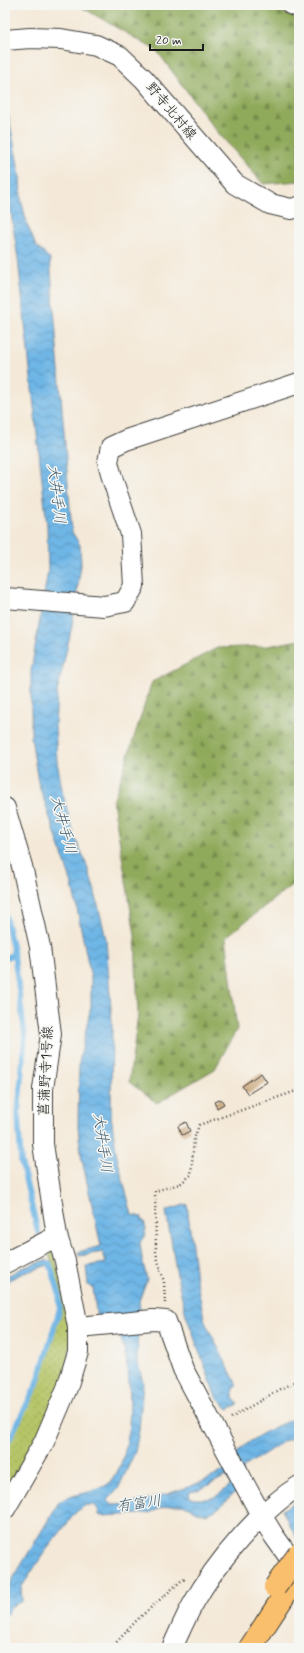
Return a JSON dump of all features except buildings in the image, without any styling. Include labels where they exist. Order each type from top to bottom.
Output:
[{"type":"highway","points":[[250,1648],[299,1554]]},
{"type":"highway","points":[[239,1648],[280,1590],[299,1572]]},
{"type":"street","points":[[292,5],[299,7]]},
{"type":"street","name":"野寺北村線","points":[[5,40],[30,38],[61,39],[96,46],[120,56],[144,78],[234,184],[270,204],[291,209],[299,207]]},
{"type":"street","points":[[12,599],[104,606],[125,602],[134,586],[131,534],[108,462],[111,448],[126,440],[299,383]]},
{"type":"street","name":"菖蒲野寺1号線","points":[[5,808],[22,866],[40,947],[51,1034],[43,1089],[43,1144],[57,1236],[83,1326],[78,1352],[67,1388],[44,1442],[5,1509]]},
{"type":"street","points":[[5,1263],[57,1236]]},
{"type":"street","points":[[83,1326],[159,1320],[183,1369],[259,1510],[274,1536],[299,1572]]},
{"type":"street","points":[[172,1648],[193,1604],[214,1570],[259,1510],[299,1486]]},
{"type":"path","points":[[159,1320],[164,1282],[156,1253],[155,1190],[180,1184],[191,1175],[194,1139],[199,1125],[299,1090]]},
{"type":"path","points":[[218,1434],[280,1389],[299,1380]]},
{"type":"path","points":[[111,1648],[138,1619],[181,1581],[214,1570]]},
{"type":"green space","points":[[78,5],[278,5],[281,12],[299,19],[299,181],[263,184],[215,129],[157,51]]},
{"type":"green space","points":[[299,640],[299,879],[226,937],[237,1029],[215,1069],[157,1103],[129,1082],[138,1014],[135,935],[113,802],[152,682],[217,648],[268,646]]},
{"type":"green space","points":[[48,1250],[54,1252],[73,1331],[64,1384],[5,1500],[5,1452],[39,1382],[62,1309],[61,1293]]},
{"type":"water","points":[[5,97],[20,176],[21,199],[27,224],[36,246],[50,259],[72,532],[80,545],[81,565],[72,626],[57,692],[55,726],[57,761],[63,795],[75,838],[85,860],[94,888],[106,939],[112,1022],[111,1115],[117,1157],[132,1215],[142,1217],[146,1230],[144,1231],[146,1234],[140,1242],[147,1279],[139,1301],[141,1316],[138,1326],[137,1361],[143,1382],[139,1431],[135,1452],[118,1489],[108,1500],[112,1505],[136,1502],[170,1493],[202,1482],[224,1470],[239,1451],[253,1440],[299,1416],[299,1436],[284,1441],[244,1467],[238,1491],[217,1509],[206,1514],[197,1512],[186,1506],[174,1505],[148,1513],[101,1516],[99,1515],[98,1509],[94,1505],[86,1505],[76,1512],[44,1553],[21,1588],[22,1601],[12,1606],[5,1617],[5,1592],[59,1502],[71,1496],[104,1487],[112,1480],[120,1466],[126,1448],[130,1406],[126,1362],[117,1328],[97,1320],[93,1288],[88,1285],[86,1266],[106,1263],[103,1252],[79,1256],[78,1252],[101,1246],[81,1155],[78,1127],[79,1063],[91,1006],[91,978],[72,884],[38,782],[31,737],[31,671],[48,571],[47,526],[18,259],[5,184]],"holes":[[[226,1476],[231,1485],[212,1498],[195,1499],[189,1496],[190,1492],[201,1489]]]},
{"type":"water","points":[[187,1204],[196,1279],[205,1322],[237,1385],[233,1387],[233,1398],[238,1404],[228,1409],[216,1397],[186,1315],[177,1276],[166,1211]]},
{"type":"water","points":[[46,1260],[49,1262],[48,1265],[21,1274],[5,1282],[5,1277],[22,1268]]},
{"type":"water","points":[[297,1501],[299,1505],[299,1542],[282,1510]]},
{"type":"waterway","points":[[5,914],[14,954],[25,1036],[18,1114],[21,1162],[38,1232]]},
{"type":"waterway","points":[[5,958],[14,954]]},
{"type":"waterway","points":[[5,1448],[37,1384],[60,1308],[59,1293],[50,1264]]},
{"type":"water label","name":"大井手川","points":[[56,494]]},
{"type":"water label","name":"大井手川","points":[[63,825]]},
{"type":"water label","name":"大井手川","points":[[102,1143]]},
{"type":"water label","name":"有富川","points":[[139,1504]]}]
